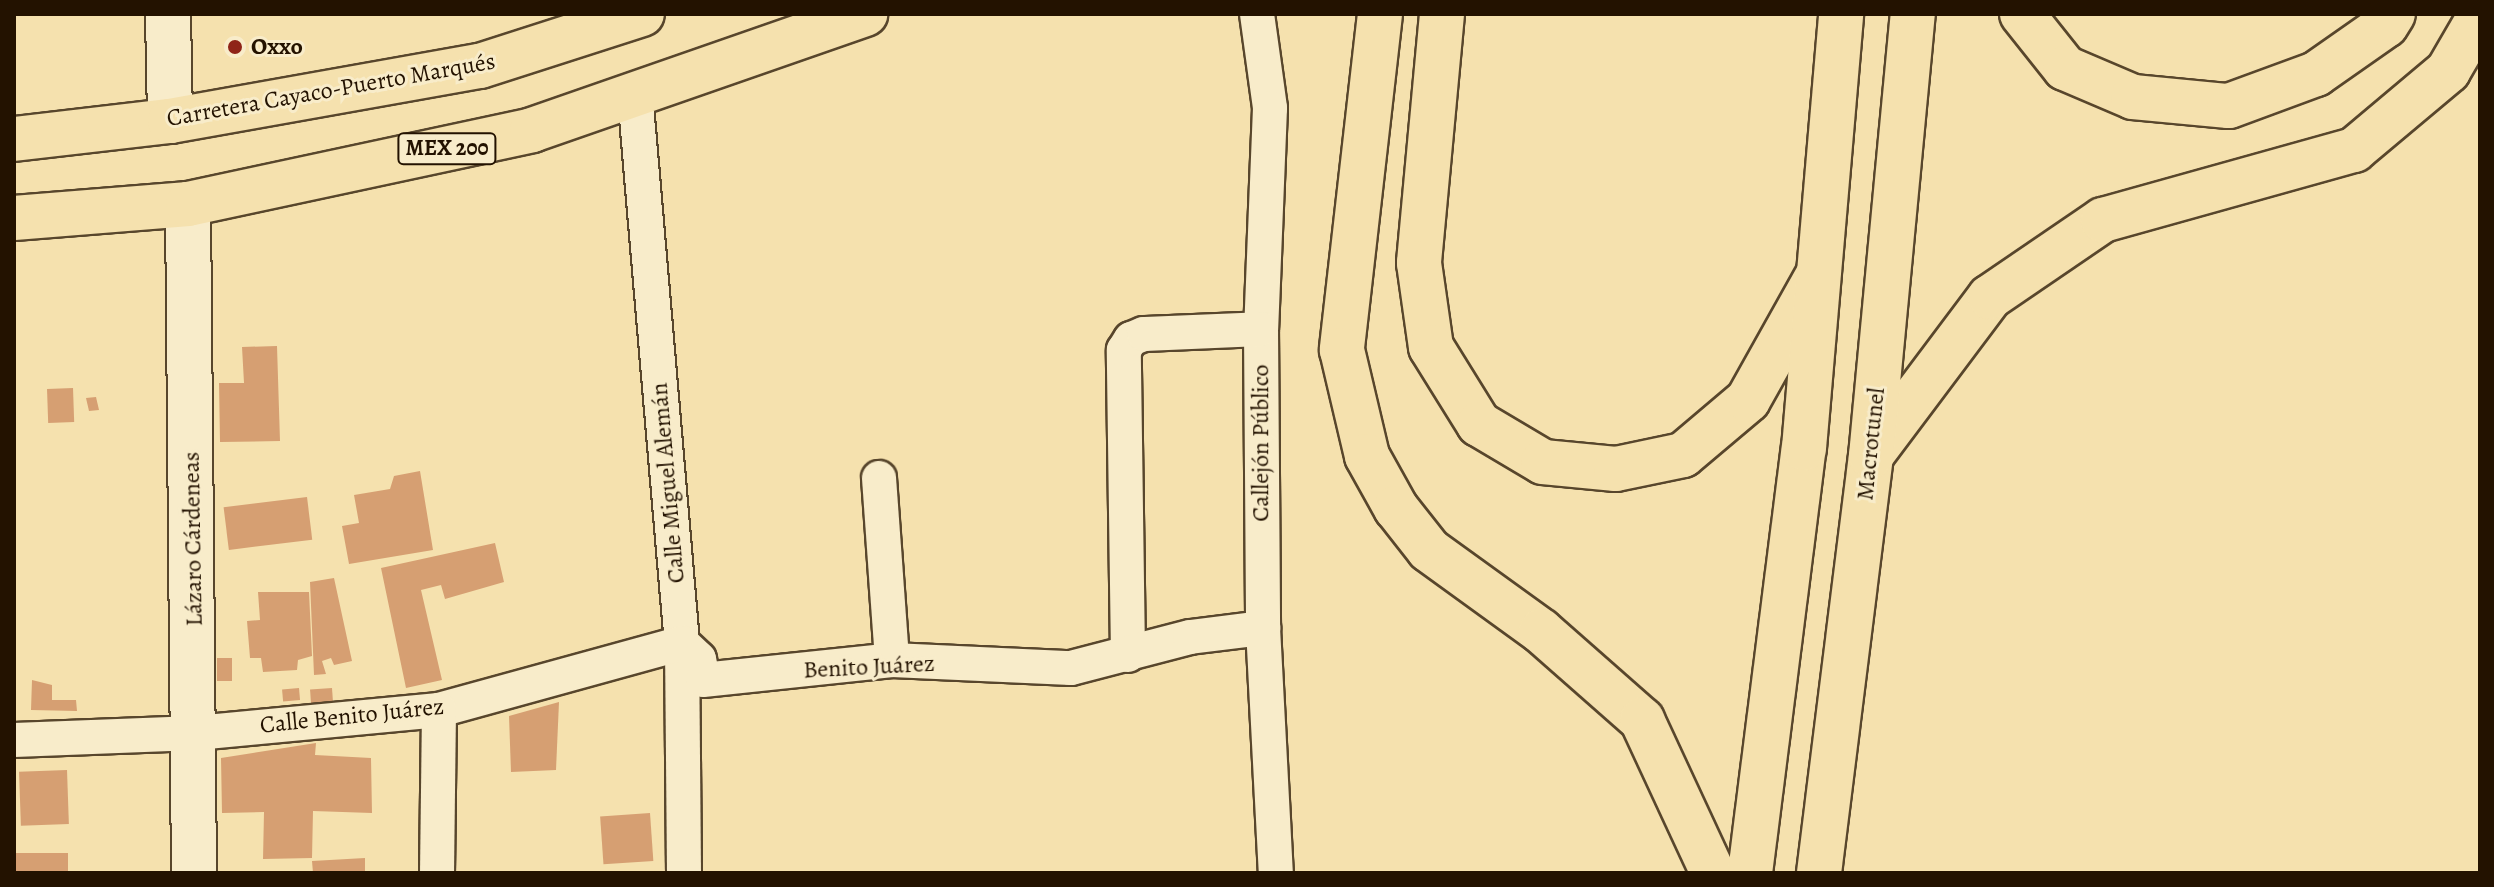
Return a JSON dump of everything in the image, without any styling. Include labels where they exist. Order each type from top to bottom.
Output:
[{"type":"main road","name":"Carretera Cayaco-Puerto Marqués","points":[[14,139],[170,121],[480,66],[642,14]]},
{"type":"main road","name":"MEX 200","points":[[14,218],[188,204],[532,130],[865,14]]},
{"type":"main road","points":[[1380,14],[1342,350],[1367,456],[1396,508],[1429,550],[1541,631],[1642,720],[1713,873]]},
{"type":"main road","points":[[1442,14],[1419,263],[1431,347],[1479,424],[1543,462],[1616,469],[1683,455],[1748,400],[1818,275]]},
{"type":"main road","points":[[1750,873],[1804,448],[1841,14]]},
{"type":"main road","name":"Macrotunel","points":[[1819,873],[1871,456],[1913,14]]},
{"type":"main road","points":[[2022,14],[2065,68],[2133,97],[2229,106],[2316,74],[2386,25],[2393,14]]},
{"type":"main road","points":[[1871,456],[1990,297],[2103,220],[2354,150],[2448,71],[2480,16]]},
{"type":"street","points":[[168,14],[170,121]]},
{"type":"street","name":"Callejón Público","points":[[1257,14],[1270,108],[1261,329],[1263,628],[1276,873]]},
{"type":"street","name":"Calle Miguel Alemán","points":[[635,94],[682,643],[684,873]]},
{"type":"street","name":"Lázaro Cárdeneas","points":[[188,204],[196,733],[194,873]]},
{"type":"street","points":[[1128,655],[1124,350],[1131,339],[1144,334],[1261,329]]},
{"type":"street","points":[[879,478],[892,660]]},
{"type":"street","name":"Benito Juárez","points":[[682,643],[699,659],[703,680],[892,660],[1071,668],[1190,637],[1263,628]]},
{"type":"street","name":"Calle Benito Juárez","points":[[14,740],[196,733],[439,710],[682,643]]},
{"type":"street","points":[[437,873],[439,710]]},
{"type":"building","points":[[277,346],[280,441],[220,442],[219,383],[244,383],[242,347]]},
{"type":"building","points":[[73,388],[74,422],[48,423],[47,389]]},
{"type":"building","points":[[96,397],[99,410],[89,411],[86,398]]},
{"type":"building","points":[[420,471],[433,550],[349,564],[342,526],[359,523],[354,495],[390,489],[394,476]]},
{"type":"building","points":[[307,497],[312,540],[229,550],[224,507]]},
{"type":"building","points":[[495,543],[504,582],[445,599],[441,585],[421,590],[442,680],[406,688],[381,568]]},
{"type":"building","points":[[334,578],[352,661],[334,665],[331,658],[322,661],[326,674],[314,675],[310,582]]},
{"type":"building","points":[[258,592],[309,592],[312,656],[298,660],[297,670],[263,672],[261,658],[250,658],[247,621],[260,620]]},
{"type":"building","points":[[217,658],[232,658],[232,681],[217,681]]},
{"type":"building","points":[[32,680],[52,685],[52,700],[76,700],[77,711],[31,710]]},
{"type":"building","points":[[299,688],[300,700],[283,701],[282,689]]},
{"type":"building","points":[[332,688],[333,702],[311,704],[310,690]]},
{"type":"building","points":[[559,702],[556,770],[511,772],[509,716]]},
{"type":"building","points":[[316,743],[315,755],[371,758],[372,813],[313,811],[312,858],[263,859],[264,812],[222,813],[221,758]]},
{"type":"building","points":[[67,770],[69,824],[21,826],[19,772]]},
{"type":"building","points":[[650,813],[653,861],[603,864],[600,816]]},
{"type":"building","points":[[14,853],[68,853],[68,873],[14,873]]},
{"type":"building","points":[[365,858],[365,873],[313,873],[312,861]]},
{"type":"place","name":"Oxxo","points":[[235,47]]}]
